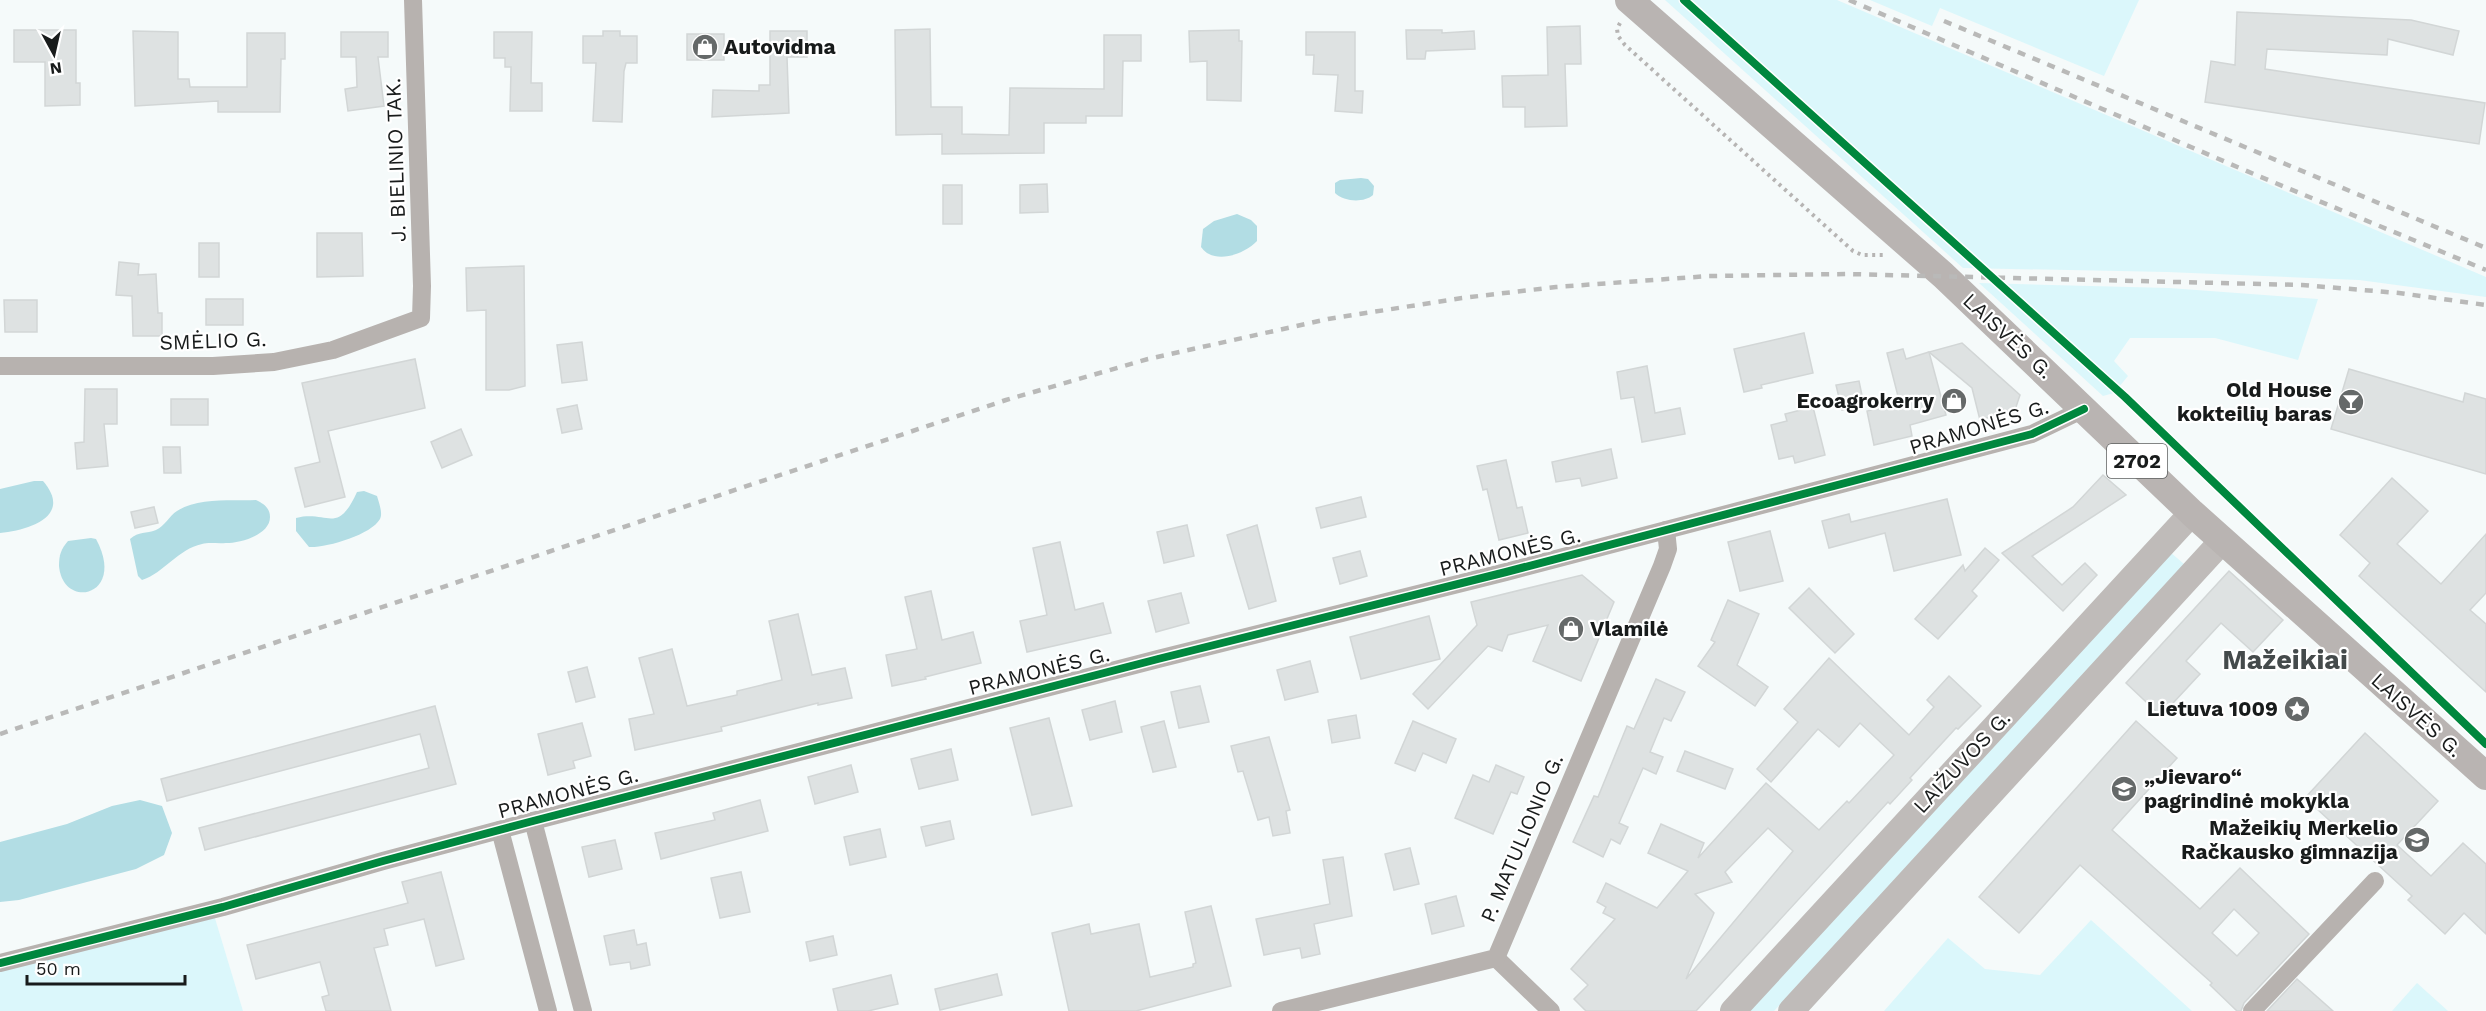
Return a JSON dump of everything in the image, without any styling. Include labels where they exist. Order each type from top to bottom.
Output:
[{"type":"main road","name":"LAISVĖS G.","points":[[1632,3],[1943,275],[2192,513],[2486,776]]},
{"type":"main road","name":"LAIŽUVOS G.","points":[[1733,1011],[2192,513]]},
{"type":"main road","name":"LAIŽUVOS G.","points":[[1791,1011],[2223,540]]},
{"type":"street","name":"J. BIELINIO TAK.","points":[[413,0],[422,286],[421,318]]},
{"type":"street","name":"SMĖLIO G.","points":[[0,366],[213,366],[274,362],[333,350],[421,318]]},
{"type":"street","name":"PRAMONĖS G.","points":[[0,963],[223,907],[382,861],[533,821],[2032,434],[2084,409]]},
{"type":"street","name":"P. MATULIONIO G.","points":[[1496,957],[1662,566],[1668,549],[1666,530]]},
{"type":"street","points":[[533,821],[583,1011]]},
{"type":"street","points":[[500,830],[548,1011]]},
{"type":"street","points":[[2252,1011],[2375,881]]},
{"type":"street","points":[[1281,1011],[1496,957],[1551,1011]]},
{"type":"path","points":[[1632,3],[1617,29],[1618,36],[1625,45],[1853,251],[1862,255],[1885,255],[1892,259]]},
{"type":"shaded area","points":[[1665,0],[1837,0],[2486,277],[2486,297],[2359,280],[2167,272],[1963,268]]},
{"type":"shaded area","points":[[1870,0],[2139,0],[2104,76],[1940,8],[1932,26]]},
{"type":"shaded area","points":[[1368,179],[1374,186],[1373,195],[1369,198],[1349,200],[1335,193],[1335,183],[1340,180]]},
{"type":"shaded area","points":[[1237,214],[1251,220],[1257,226],[1257,241],[1237,254],[1229,256],[1213,256],[1206,252],[1201,247],[1203,229],[1214,221]]},
{"type":"shaded area","points":[[1979,283],[2169,288],[2318,299],[2298,360],[2215,338],[2130,338],[2114,361],[2128,376],[2114,393],[2103,396]]},
{"type":"shaded area","points":[[43,481],[51,493],[53,503],[50,512],[44,519],[24,529],[0,533],[0,489]]},
{"type":"shaded area","points":[[364,491],[377,496],[381,511],[380,519],[368,530],[337,543],[317,547],[309,547],[296,531],[296,518],[337,517],[344,514],[357,492]]},
{"type":"shaded area","points":[[256,500],[266,507],[270,514],[269,523],[260,533],[239,541],[205,543],[193,547],[150,577],[142,580],[138,576],[130,539],[133,536],[156,530],[177,511],[195,504]]},
{"type":"shaded area","points":[[96,539],[103,558],[104,574],[99,584],[91,591],[81,592],[71,589],[63,580],[59,566],[60,555],[68,541]]},
{"type":"shaded area","points":[[2170,552],[2184,564],[1774,1011],[1748,1011]]},
{"type":"shaded area","points":[[140,800],[162,806],[172,833],[164,855],[136,869],[19,900],[0,902],[0,842],[67,824],[112,806]]},
{"type":"shaded area","points":[[214,915],[243,1011],[0,1011],[0,969]]},
{"type":"shaded area","points":[[2091,920],[2192,1011],[1884,1011],[1948,938],[1985,969],[2040,975]]},
{"type":"shaded area","points":[[2417,983],[2448,1011],[2392,1011]]},
{"type":"building","points":[[2237,12],[2411,20],[2459,31],[2453,55],[2388,39],[2387,55],[2267,49],[2265,69],[2485,103],[2479,144],[2205,102],[2211,61],[2235,65]]},
{"type":"building","points":[[1580,26],[1581,64],[1565,64],[1567,126],[1525,127],[1525,107],[1503,107],[1502,76],[1548,75],[1547,27]]},
{"type":"building","points":[[930,29],[931,107],[962,107],[962,134],[1009,135],[1010,88],[1104,89],[1104,35],[1141,35],[1141,61],[1123,61],[1122,116],[1086,116],[1086,123],[1044,123],[1044,153],[942,154],[942,134],[896,135],[895,30]]},
{"type":"building","points":[[14,30],[76,30],[76,83],[80,83],[80,105],[45,106],[45,62],[14,62]]},
{"type":"building","points":[[1239,30],[1239,41],[1242,41],[1241,101],[1207,100],[1207,61],[1190,62],[1189,31]]},
{"type":"building","points":[[1406,30],[1442,30],[1442,33],[1474,31],[1475,49],[1426,51],[1425,59],[1407,59]]},
{"type":"building","points":[[133,31],[178,32],[178,79],[189,79],[190,87],[247,87],[247,33],[285,33],[285,59],[281,59],[280,112],[218,112],[218,101],[135,106]]},
{"type":"building","points":[[603,31],[620,31],[620,36],[637,36],[637,63],[626,63],[624,71],[622,122],[593,121],[596,63],[583,63],[583,36],[603,36]]},
{"type":"building","points":[[770,31],[807,31],[807,57],[787,57],[789,113],[712,117],[713,90],[759,91],[759,85],[770,85]]},
{"type":"building","points":[[341,32],[388,32],[388,57],[378,57],[384,106],[348,111],[345,89],[357,87],[356,57],[341,57]]},
{"type":"building","points":[[494,32],[532,32],[531,83],[542,83],[542,111],[510,111],[511,67],[505,67],[505,58],[494,58]]},
{"type":"building","points":[[1306,32],[1355,32],[1355,91],[1363,91],[1362,113],[1335,111],[1338,75],[1313,74],[1314,55],[1306,55]]},
{"type":"building","name":"Autovidma","points":[[687,34],[724,34],[724,60],[687,60]]},
{"type":"building","points":[[1047,184],[1048,212],[1020,213],[1020,185]]},
{"type":"building","points":[[943,185],[962,185],[962,224],[943,224]]},
{"type":"building","points":[[317,233],[362,233],[363,276],[317,277]]},
{"type":"building","points":[[199,243],[219,243],[219,277],[199,277]]},
{"type":"building","points":[[119,262],[139,264],[138,275],[156,274],[158,313],[162,313],[162,336],[133,336],[132,296],[116,295]]},
{"type":"building","points":[[524,266],[525,386],[509,390],[486,390],[486,310],[467,311],[466,268]]},
{"type":"building","points":[[206,299],[243,299],[243,325],[206,325]]},
{"type":"building","points":[[4,300],[37,300],[37,332],[5,332]]},
{"type":"building","points":[[1804,333],[1813,373],[1761,385],[1762,388],[1744,392],[1734,349]]},
{"type":"building","points":[[582,342],[587,380],[562,383],[557,345]]},
{"type":"building","points":[[1962,343],[2020,395],[2015,410],[1980,420],[1972,388],[1929,352]]},
{"type":"building","points":[[1903,349],[1906,359],[1929,352],[1946,415],[1910,425],[1912,436],[1874,445],[1867,411],[1900,404],[1887,353]]},
{"type":"building","points":[[415,359],[425,408],[328,431],[345,497],[305,507],[295,468],[320,462],[302,383]]},
{"type":"building","points":[[1647,366],[1655,413],[1680,408],[1685,434],[1642,442],[1634,397],[1621,399],[1617,372]]},
{"type":"building","points":[[2349,369],[2463,402],[2465,393],[2486,399],[2486,474],[2331,429]]},
{"type":"building","points":[[1859,381],[1864,405],[1842,410],[1836,385]]},
{"type":"building","points":[[85,389],[117,389],[117,424],[104,424],[108,466],[77,469],[75,443],[84,442]]},
{"type":"building","points":[[171,399],[208,399],[208,425],[171,425]]},
{"type":"building","points":[[577,405],[582,429],[562,433],[557,409]]},
{"type":"building","points":[[1813,407],[1825,455],[1795,463],[1793,456],[1779,459],[1771,425],[1787,421],[1785,414]]},
{"type":"building","points":[[461,429],[472,455],[442,468],[431,442]]},
{"type":"building","points":[[163,447],[180,447],[181,473],[164,473]]},
{"type":"building","points":[[1611,449],[1617,478],[1582,486],[1580,478],[1556,482],[1552,462]]},
{"type":"building","points":[[1506,460],[1517,508],[1522,507],[1528,533],[1499,540],[1487,489],[1483,490],[1477,466]]},
{"type":"building","points":[[2103,475],[2126,495],[2032,556],[2062,585],[2085,563],[2097,575],[2063,611],[2002,553],[2073,507]]},
{"type":"building","points":[[2392,478],[2428,511],[2397,544],[2441,584],[2486,534],[2486,593],[2470,610],[2486,624],[2486,692],[2359,576],[2370,563],[2340,535]]},
{"type":"building","points":[[1361,497],[1366,517],[1321,528],[1316,508]]},
{"type":"building","points":[[1947,499],[1961,555],[1894,571],[1885,533],[1829,548],[1822,521],[1849,514],[1851,522]]},
{"type":"building","points":[[154,507],[158,523],[135,528],[131,512]]},
{"type":"building","points":[[1187,525],[1194,556],[1164,563],[1157,532]]},
{"type":"building","points":[[1257,525],[1276,601],[1249,609],[1227,535]]},
{"type":"building","points":[[1770,531],[1783,581],[1740,591],[1728,542]]},
{"type":"building","points":[[1060,542],[1075,610],[1103,603],[1111,633],[1027,652],[1020,621],[1047,615],[1033,548]]},
{"type":"building","points":[[1985,548],[1999,560],[1972,591],[1977,596],[1938,639],[1915,619],[1963,565],[1965,571]]},
{"type":"building","points":[[1360,551],[1367,576],[1340,584],[1333,558]]},
{"type":"building","points":[[2229,571],[2283,620],[2253,652],[2221,623],[2186,661],[2200,674],[2161,716],[2126,683]]},
{"type":"building","name":"Vlamilė","points":[[1582,575],[1614,602],[1581,681],[1533,661],[1548,625],[1508,635],[1502,651],[1488,646],[1428,709],[1413,694],[1477,625],[1471,602]]},
{"type":"building","points":[[1809,588],[1854,634],[1835,653],[1789,608]]},
{"type":"building","points":[[931,591],[942,640],[973,632],[981,663],[892,686],[886,655],[917,649],[905,597]]},
{"type":"building","points":[[1181,593],[1189,623],[1156,632],[1148,601]]},
{"type":"building","points":[[1728,600],[1759,614],[1737,665],[1768,687],[1755,706],[1698,666],[1715,642],[1711,640]]},
{"type":"building","points":[[798,614],[812,675],[845,668],[852,698],[818,705],[818,703],[721,727],[722,731],[635,750],[629,719],[654,714],[639,658],[672,649],[687,706],[737,695],[737,691],[782,680],[769,621]]},
{"type":"building","points":[[1429,616],[1440,659],[1361,679],[1350,637]]},
{"type":"building","points":[[1829,658],[1909,735],[1934,707],[1927,700],[1949,676],[1981,706],[1958,729],[1956,728],[1910,778],[1912,780],[1890,804],[1888,802],[1696,1011],[1586,1011],[1574,999],[1588,985],[1571,969],[1615,919],[1603,913],[1606,907],[1597,902],[1606,883],[1657,908],[1688,871],[1648,853],[1661,824],[1704,843],[1698,858],[1766,783],[1819,830],[1847,801],[1849,803],[1894,755],[1860,723],[1839,747],[1818,729],[1771,782],[1757,769],[1798,722],[1784,709]],"holes":[[[1768,828],[1793,851],[1686,979],[1714,913],[1695,894],[1732,882],[1725,872]]]},
{"type":"building","points":[[1310,661],[1318,692],[1285,700],[1277,670]]},
{"type":"building","points":[[587,667],[595,697],[576,702],[568,672]]},
{"type":"building","points":[[1656,679],[1685,692],[1671,721],[1664,718],[1650,752],[1663,757],[1656,774],[1643,768],[1619,823],[1628,827],[1620,844],[1611,839],[1603,857],[1573,842],[1594,796],[1598,797],[1627,726],[1634,729]]},
{"type":"building","points":[[1200,686],[1209,722],[1179,728],[1171,692]]},
{"type":"building","points":[[1115,701],[1122,732],[1090,740],[1082,710]]},
{"type":"building","points":[[435,706],[456,784],[205,850],[199,828],[429,768],[420,734],[167,801],[161,779]]},
{"type":"building","points":[[1356,715],[1360,738],[1332,743],[1328,720]]},
{"type":"building","points":[[1049,718],[1072,806],[1032,815],[1010,728]]},
{"type":"building","points":[[1164,721],[1176,767],[1153,772],[1141,727]]},
{"type":"building","points":[[1413,721],[1456,739],[1446,763],[1423,753],[1415,771],[1395,763]]},
{"type":"building","points":[[2136,721],[2177,758],[2112,830],[2200,909],[2240,868],[2309,934],[2244,1003],[2241,1011],[2237,1011],[2210,985],[2212,983],[2080,865],[2019,933],[1979,897]],"holes":[[[2234,909],[2259,933],[2237,956],[2212,933]]]},
{"type":"building","points":[[582,723],[591,756],[573,761],[575,768],[548,775],[538,734]]},
{"type":"building","points":[[2365,733],[2438,801],[2397,845],[2431,876],[2463,843],[2486,864],[2486,934],[2464,913],[2445,934],[2408,900],[2412,896],[2305,798]]},
{"type":"building","points":[[1269,737],[1290,810],[1286,811],[1290,833],[1273,836],[1269,817],[1258,820],[1243,771],[1238,772],[1231,746]]},
{"type":"building","points":[[951,749],[958,780],[919,789],[911,759]]},
{"type":"building","points":[[1685,751],[1733,769],[1725,789],[1677,771]]},
{"type":"building","points":[[851,765],[858,792],[815,804],[808,777]]},
{"type":"building","points":[[1496,765],[1524,777],[1517,794],[1511,792],[1493,834],[1455,818],[1473,775],[1489,782]]},
{"type":"building","points":[[760,800],[768,831],[661,859],[655,833],[715,820],[713,813]]},
{"type":"building","points":[[950,821],[954,839],[926,846],[921,827]]},
{"type":"building","points":[[880,829],[886,857],[850,865],[844,837]]},
{"type":"building","points":[[615,840],[622,869],[589,877],[582,847]]},
{"type":"building","points":[[1410,848],[1419,884],[1394,890],[1385,854]]},
{"type":"building","points":[[1343,857],[1352,916],[1314,924],[1320,954],[1302,958],[1300,948],[1264,955],[1256,919],[1330,904],[1323,860]]},
{"type":"building","points":[[441,872],[464,959],[436,966],[424,919],[384,929],[388,945],[374,948],[391,1011],[326,1011],[322,997],[329,995],[320,962],[256,979],[247,945],[408,903],[402,882]]},
{"type":"building","points":[[741,872],[750,912],[720,918],[711,878]]},
{"type":"building","points":[[1456,896],[1464,926],[1432,934],[1425,904]]},
{"type":"building","points":[[1211,906],[1231,986],[1136,1011],[1069,1011],[1052,933],[1089,924],[1091,934],[1139,924],[1150,977],[1193,967],[1196,963],[1185,912]]},
{"type":"building","points":[[634,930],[637,945],[646,943],[650,965],[631,969],[630,962],[610,965],[604,936]]},
{"type":"building","points":[[833,936],[837,955],[810,961],[806,942]]},
{"type":"building","points":[[997,974],[1002,995],[940,1010],[935,989]]},
{"type":"building","points":[[891,975],[898,1004],[868,1011],[838,1011],[833,989]]},
{"type":"building","points":[[2297,979],[2333,1011],[2267,1011]]},
{"type":"railway","points":[[1849,0],[2256,175],[2486,270]]},
{"type":"railway","points":[[1944,21],[2486,248]]},
{"type":"railway","points":[[0,734],[1006,400],[1148,359],[1328,319],[1462,298],[1556,287],[1709,276],[1846,274],[2302,285],[2399,293],[2486,305]]},
{"type":"cycle path","points":[[1684,0],[2125,397],[2486,744]]},
{"type":"cycle path","points":[[0,963],[223,907],[533,821],[1158,659],[1506,572],[2032,434],[2084,409]]},
{"type":"place","name":"Autovidma","points":[[705,47]]},
{"type":"place","name":"Ecoagrokerry","points":[[1954,401]]},
{"type":"place","name":"Old House kokteilių baras","points":[[2351,402]]},
{"type":"place","name":"Vlamilė","points":[[1571,629]]},
{"type":"place","name":"Lietuva 1009","points":[[2297,709]]},
{"type":"place","name":"„Jievaro“ pagrindinė mokykla","points":[[2124,789]]},
{"type":"place","name":"Mažeikių Merkelio Račkausko gimnazija","points":[[2417,840]]},
{"type":"district","name":"Mažeikiai","points":[[2285,660]]}]
